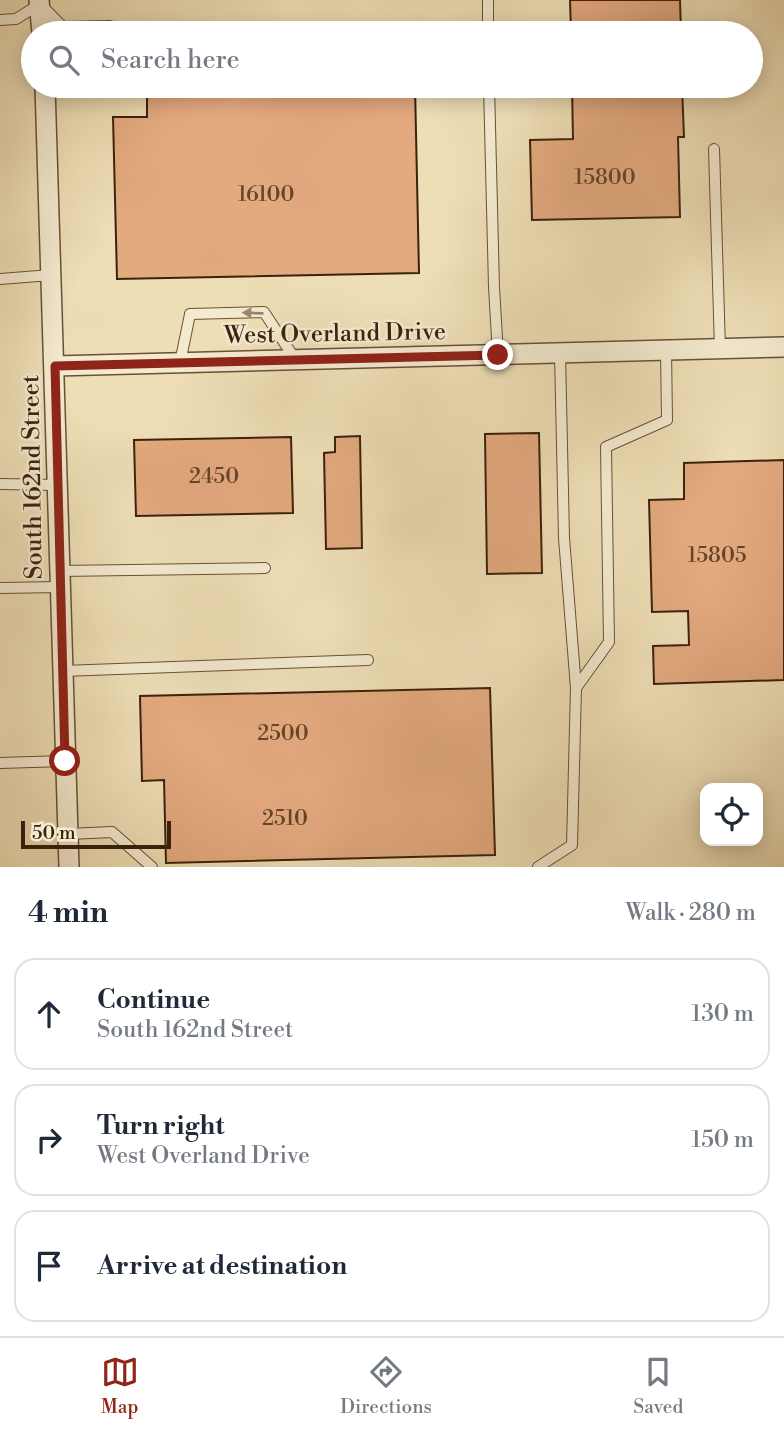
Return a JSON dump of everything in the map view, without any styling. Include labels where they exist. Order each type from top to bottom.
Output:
[{"type":"street","points":[[40,2],[41,21]]},
{"type":"street","name":"South 162nd Street","points":[[45,98],[69,867]]},
{"type":"street","name":"West Overland Drive","points":[[55,366],[784,347]]},
{"type":"lane","points":[[488,0],[488,21]]},
{"type":"lane","points":[[0,20],[16,19],[40,2],[57,21]]},
{"type":"lane","points":[[489,98],[498,355]]},
{"type":"lane","points":[[714,149],[720,349]]},
{"type":"lane","points":[[0,279],[51,275]]},
{"type":"lane","points":[[180,363],[190,314],[202,313],[264,312],[296,360]]},
{"type":"lane","points":[[576,688],[609,642],[606,447],[667,420],[666,351]]},
{"type":"lane","points":[[538,867],[572,845],[576,688],[564,538],[561,354]]},
{"type":"lane","points":[[0,484],[57,485]]},
{"type":"lane","points":[[0,588],[59,579],[265,568]]},
{"type":"lane","points":[[62,671],[368,660]]},
{"type":"lane","points":[[0,763],[65,761]]},
{"type":"lane","points":[[68,834],[111,832],[152,867]]},
{"type":"building","points":[[570,0],[680,0],[681,21],[571,21]]},
{"type":"building","points":[[147,98],[415,98],[419,273],[117,279],[113,117],[147,117]]},
{"type":"building","points":[[572,98],[682,98],[684,137],[678,137],[680,217],[532,220],[530,140],[573,139]]},
{"type":"building","points":[[539,433],[542,573],[487,574],[485,434]]},
{"type":"building","points":[[360,436],[362,548],[326,549],[324,453],[335,452],[335,437]]},
{"type":"building","points":[[291,437],[293,513],[136,516],[134,440]]},
{"type":"building","points":[[784,460],[784,680],[654,684],[653,646],[689,645],[688,611],[652,612],[649,500],[684,499],[684,463]]},
{"type":"building","points":[[490,688],[495,855],[166,863],[164,780],[142,781],[140,696]]},
{"type":"route","points":[[65,761],[55,366],[498,355]]}]
